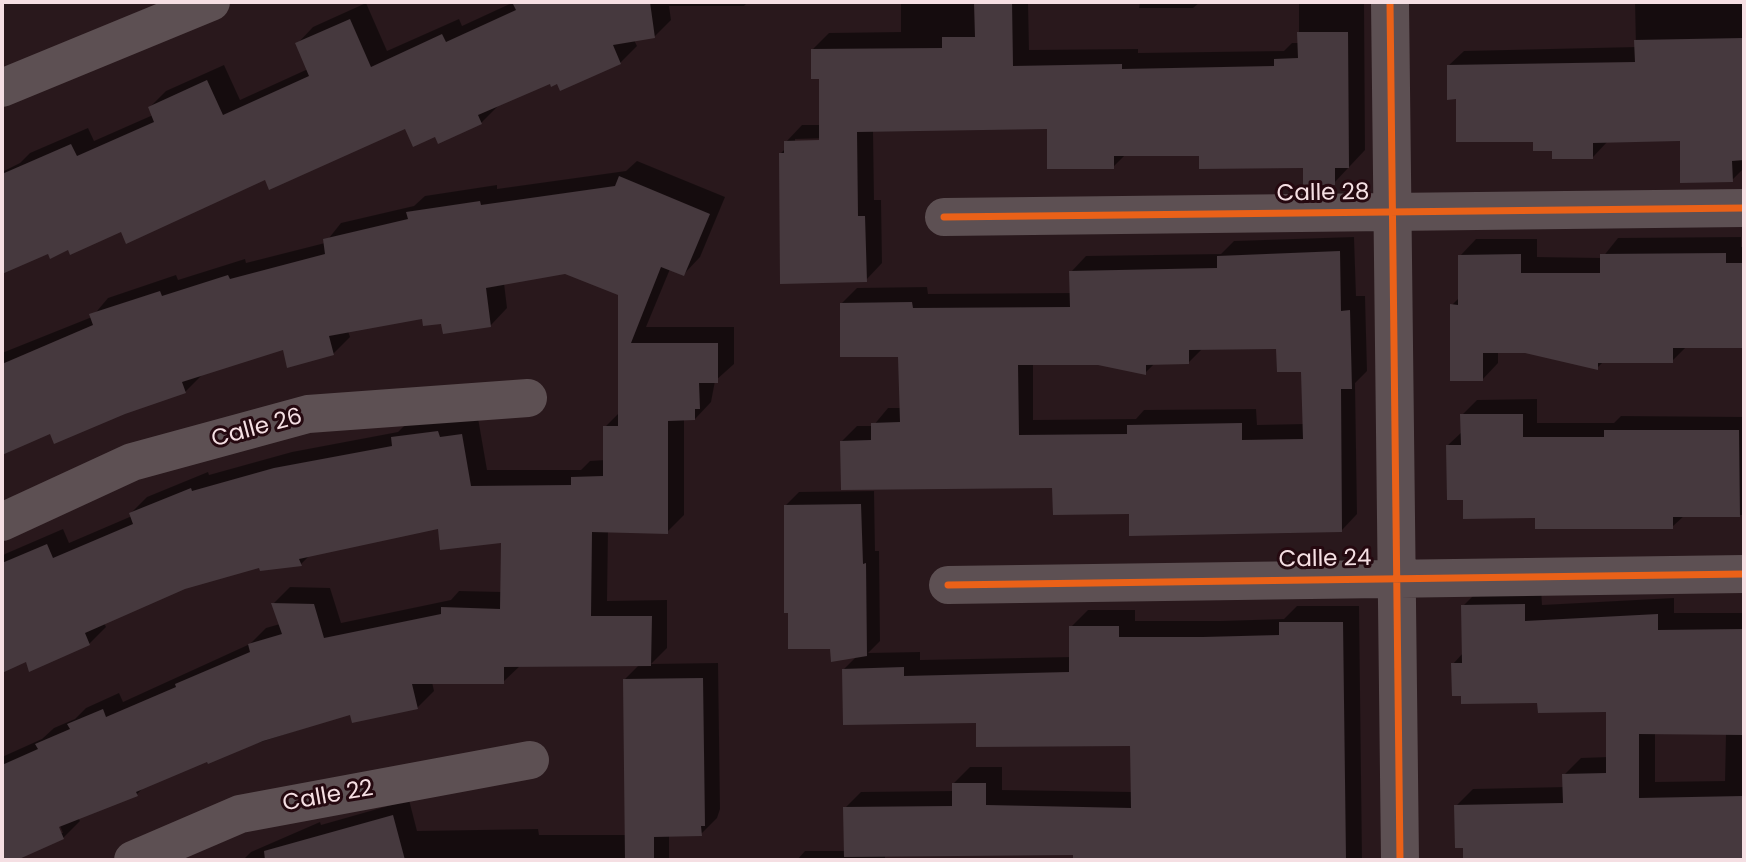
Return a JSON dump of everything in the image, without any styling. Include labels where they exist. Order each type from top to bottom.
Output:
[{"type":"street","points":[[2,88],[211,2]]},
{"type":"street","points":[[1390,2],[1400,860]]},
{"type":"street","name":"Calle 28","points":[[944,217],[1744,208]]},
{"type":"street","name":"Calle 26","points":[[2,522],[132,462],[308,414],[528,398]]},
{"type":"street","name":"Calle 24","points":[[948,585],[1744,574]]},
{"type":"street","name":"Calle 22","points":[[133,860],[240,814],[530,760]]},
{"type":"building","points":[[512,2],[650,2],[655,38],[613,45],[621,64],[560,91],[557,84],[551,87],[550,84],[478,115],[482,124],[438,144],[435,137],[413,147],[405,129],[269,190],[265,180],[126,244],[121,232],[70,255],[68,250],[50,259],[48,254],[2,274],[2,174],[71,144],[77,156],[154,122],[148,107],[207,80],[223,115],[309,76],[295,43],[350,19],[371,67],[442,34],[446,42],[516,10]]},
{"type":"building","points":[[974,2],[1012,2],[1013,66],[1122,64],[1122,69],[1274,66],[1274,59],[1298,58],[1297,32],[1348,32],[1349,168],[1335,168],[1335,185],[1303,185],[1303,168],[1199,169],[1199,156],[1114,156],[1114,169],[1047,169],[1047,129],[857,132],[858,216],[865,216],[867,282],[780,284],[779,153],[784,153],[784,141],[819,140],[819,79],[811,79],[811,49],[942,48],[942,37],[975,37]]},
{"type":"building","points":[[1744,38],[1744,160],[1732,161],[1733,182],[1680,183],[1680,141],[1593,143],[1593,159],[1552,159],[1552,151],[1533,151],[1533,142],[1456,142],[1456,99],[1447,100],[1447,65],[1635,62],[1634,40]]},
{"type":"building","points":[[619,176],[710,214],[684,276],[661,267],[631,343],[718,343],[718,383],[699,383],[700,409],[695,409],[695,420],[668,421],[668,534],[592,532],[591,616],[652,616],[651,666],[504,667],[504,684],[412,684],[418,709],[352,723],[350,715],[263,741],[208,764],[207,762],[136,792],[138,796],[59,827],[64,839],[17,860],[2,860],[2,765],[38,749],[35,744],[70,729],[67,724],[103,709],[106,717],[176,687],[175,684],[250,652],[248,644],[282,634],[271,603],[314,604],[324,638],[441,614],[441,607],[500,609],[501,543],[440,550],[438,529],[299,559],[302,566],[260,571],[259,568],[185,589],[85,633],[90,645],[29,672],[26,662],[2,673],[2,563],[47,544],[53,558],[133,524],[129,513],[191,488],[192,491],[274,468],[392,446],[391,437],[438,431],[440,437],[462,434],[471,486],[571,485],[571,477],[603,476],[603,426],[618,426],[618,295],[565,274],[486,288],[491,327],[443,334],[441,324],[423,326],[422,319],[329,336],[334,355],[287,368],[283,350],[182,382],[186,393],[125,414],[54,444],[50,434],[2,455],[2,364],[93,325],[89,314],[160,291],[162,296],[228,275],[230,279],[325,254],[323,239],[408,219],[406,212],[480,201],[481,205],[615,186]]},
{"type":"building","points":[[1340,251],[1341,311],[1350,310],[1352,389],[1341,389],[1342,532],[1129,536],[1129,514],[1053,515],[1052,488],[841,490],[840,441],[871,440],[871,423],[900,422],[898,357],[840,357],[840,303],[912,302],[913,308],[1070,307],[1069,271],[1217,268],[1217,256]],"holes":[[[1276,349],[1277,372],[1301,372],[1303,439],[1242,440],[1242,423],[1127,425],[1127,434],[1019,435],[1018,365],[1098,365],[1146,375],[1146,365],[1189,364],[1189,350]]]},
{"type":"building","points":[[1726,253],[1726,263],[1744,263],[1744,348],[1673,348],[1673,363],[1598,363],[1598,370],[1525,353],[1483,353],[1483,381],[1450,381],[1450,304],[1458,305],[1458,255],[1521,254],[1521,273],[1600,273],[1600,254]]},
{"type":"building","points":[[1460,414],[1523,414],[1523,437],[1604,437],[1604,430],[1739,430],[1740,517],[1673,517],[1673,529],[1535,529],[1535,518],[1463,519],[1463,500],[1447,500],[1446,445],[1461,445]]},
{"type":"building","points":[[861,504],[863,564],[866,563],[867,656],[831,662],[830,649],[788,649],[788,613],[784,613],[784,505]]},
{"type":"building","points":[[1525,604],[1525,621],[1658,614],[1658,630],[1744,629],[1744,735],[1639,734],[1639,798],[1744,796],[1744,860],[1463,860],[1463,848],[1455,848],[1454,805],[1563,803],[1562,774],[1606,773],[1606,712],[1538,713],[1537,703],[1461,704],[1461,696],[1452,696],[1451,663],[1462,663],[1461,605]]},
{"type":"building","points":[[1279,622],[1343,622],[1346,860],[1073,860],[1073,855],[844,857],[843,807],[952,806],[952,783],[986,783],[986,805],[1131,808],[1130,746],[976,747],[976,723],[843,725],[842,669],[904,667],[904,676],[1069,672],[1069,626],[1119,626],[1119,637],[1203,637],[1279,635]]},
{"type":"building","points":[[703,678],[705,826],[701,826],[702,836],[654,837],[654,860],[625,860],[623,679]]},
{"type":"building","points":[[393,815],[405,860],[265,860],[264,851]]},
{"type":"cycle path","points":[[1390,2],[1400,860]]},
{"type":"cycle path","points":[[944,217],[1744,208]]},
{"type":"cycle path","points":[[948,585],[1744,574]]}]
